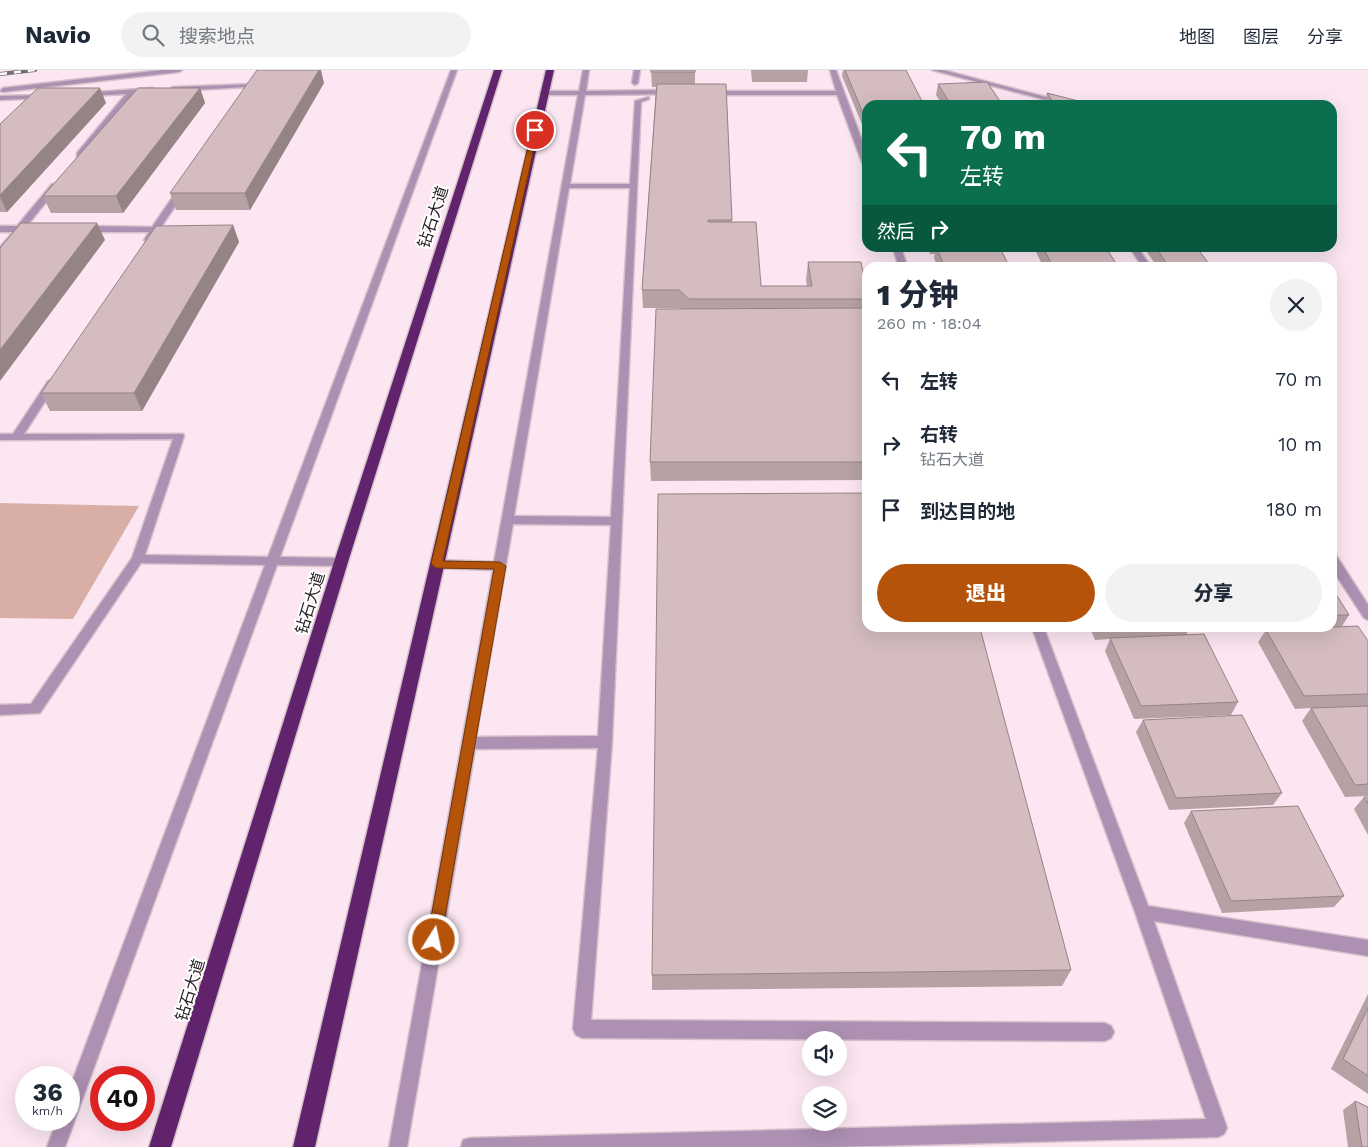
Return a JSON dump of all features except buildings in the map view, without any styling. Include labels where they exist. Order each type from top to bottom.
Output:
[{"type":"highway","name":"钻石大道","points":[[160,1147],[341,562],[498,70]]},
{"type":"highway","points":[[304,1147],[543,93],[550,70]]},
{"type":"street","points":[[0,91],[179,70]]},
{"type":"street","points":[[80,1083],[454,70]]},
{"type":"street","points":[[398,1147],[586,70]]},
{"type":"street","points":[[635,83],[637,70]]},
{"type":"street","points":[[833,70],[862,152]]},
{"type":"street","points":[[935,70],[1054,100]]},
{"type":"street","points":[[77,94],[253,85],[242,101]]},
{"type":"street","points":[[77,158],[132,91]]},
{"type":"street","points":[[543,93],[682,92]]},
{"type":"street","points":[[702,92],[840,93]]},
{"type":"street","points":[[1027,93],[1032,100]]},
{"type":"street","points":[[0,98],[58,95]]},
{"type":"street","points":[[42,102],[49,96]]},
{"type":"street","points":[[647,98],[638,102],[605,742],[582,1029],[1105,1032]]},
{"type":"street","points":[[0,253],[59,180]]},
{"type":"street","points":[[144,247],[187,182]]},
{"type":"street","points":[[566,186],[634,186]]},
{"type":"street","points":[[0,228],[39,229]]},
{"type":"street","points":[[78,229],[155,230]]},
{"type":"street","points":[[16,437],[55,379]]},
{"type":"street","points":[[0,437],[179,436],[138,559],[35,709],[0,710]]},
{"type":"street","points":[[508,520],[616,521]]},
{"type":"street","points":[[138,559],[341,562]]},
{"type":"street","points":[[436,564],[500,566]]},
{"type":"street","points":[[1337,566],[1368,615]]},
{"type":"street","points":[[470,1147],[1218,1128],[1143,912],[1039,632]]},
{"type":"street","points":[[469,743],[605,742]]},
{"type":"street","points":[[1143,912],[1368,948]]},
{"type":"street","points":[[56,1147],[62,1131]]},
{"type":"shaded area","points":[[0,503],[139,506],[73,619],[0,618]]},
{"type":"railway","points":[[0,74],[35,70]]},
{"type":"route","points":[[434,940],[500,566],[436,564],[535,130]]}]
